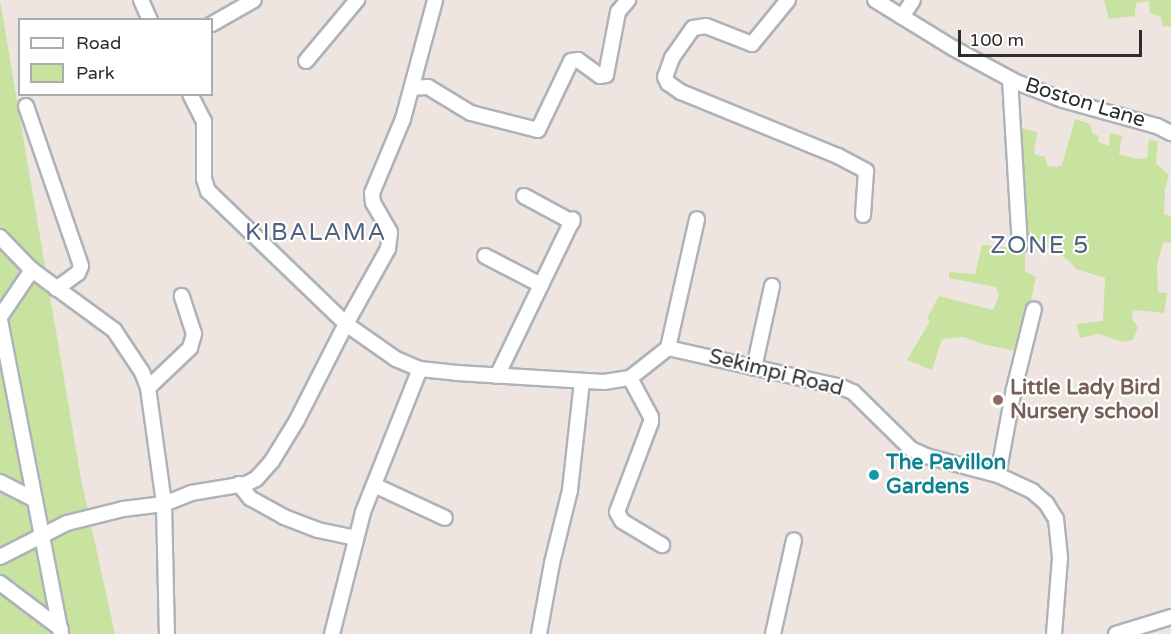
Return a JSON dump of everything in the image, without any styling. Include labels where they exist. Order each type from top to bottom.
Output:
[{"type":"street","points":[[141,0],[149,18]]},
{"type":"street","points":[[213,23],[254,0]]},
{"type":"street","points":[[306,62],[357,0]]},
{"type":"street","points":[[0,557],[68,524],[123,509],[164,504],[191,493],[256,479],[272,461],[297,420],[346,324],[388,249],[390,232],[373,203],[372,193],[387,160],[412,88],[435,0]]},
{"type":"street","points":[[412,88],[428,87],[471,112],[538,130],[571,61],[578,60],[600,76],[606,75],[618,12],[628,0]]},
{"type":"street","points":[[788,0],[752,44],[706,26],[693,28],[672,58],[665,77],[668,83],[681,92],[838,156],[866,171],[863,215]]},
{"type":"street","name":"Boston Lane","points":[[875,0],[1010,79],[1063,100],[1141,121],[1171,133]]},
{"type":"street","points":[[902,17],[913,0]]},
{"type":"street","points":[[1010,79],[1020,244]]},
{"type":"street","points":[[191,96],[204,122],[204,179],[208,191],[346,324],[396,359],[420,369],[582,382],[630,378],[668,348],[697,219]]},
{"type":"street","points":[[26,106],[81,269],[56,289]]},
{"type":"street","points":[[497,376],[573,220],[524,196]]},
{"type":"street","points":[[0,237],[32,270],[114,330],[142,372],[148,388],[164,504],[167,634]]},
{"type":"street","points":[[485,256],[541,285]]},
{"type":"street","points":[[32,270],[0,319],[61,632]]},
{"type":"street","points":[[754,368],[772,286]]},
{"type":"street","points":[[148,388],[190,348],[194,334],[182,296]]},
{"type":"street","points":[[998,475],[1014,389],[1034,309]]},
{"type":"street","name":"Sekimpi Road","points":[[668,348],[841,387],[853,392],[911,449],[998,475],[1040,496],[1056,519],[1060,558],[1054,634]]},
{"type":"street","points":[[332,634],[355,538],[420,369]]},
{"type":"street","points":[[630,378],[651,417],[651,422],[617,512],[622,521],[662,545]]},
{"type":"street","points":[[539,634],[552,563],[570,490],[582,382]]},
{"type":"street","points":[[0,482],[35,500]]},
{"type":"street","points":[[239,484],[250,498],[284,517],[318,530],[355,538]]},
{"type":"street","points":[[374,485],[445,518]]},
{"type":"street","points":[[773,634],[794,540]]},
{"type":"street","points":[[0,583],[61,632]]},
{"type":"street","points":[[1120,633],[1171,617]]},
{"type":"green space","points":[[0,0],[81,479],[115,634],[0,634]]},
{"type":"green space","points":[[1104,0],[1171,0],[1171,27],[1162,26],[1161,17],[1150,13],[1149,1],[1136,3],[1135,16],[1109,19]]},
{"type":"green space","points":[[1075,119],[1090,124],[1092,133],[1099,136],[1098,142],[1109,146],[1110,133],[1122,136],[1119,154],[1138,159],[1147,158],[1149,139],[1158,142],[1156,163],[1169,175],[1165,189],[1164,214],[1171,216],[1171,243],[1163,242],[1157,265],[1158,292],[1167,293],[1164,313],[1133,310],[1132,319],[1138,327],[1133,340],[1123,342],[1099,334],[1080,338],[1076,324],[1103,321],[1105,278],[1076,269],[1068,260],[1043,243],[1026,238],[1018,127],[1037,132],[1034,154],[1045,157],[1047,166],[1057,167],[1062,165]]},
{"type":"green space","points":[[982,245],[1025,249],[1025,271],[1036,277],[1020,352],[982,344],[964,337],[942,339],[932,370],[907,360],[930,321],[927,318],[939,296],[993,310],[999,295],[996,287],[949,278],[949,272],[975,274]]},
{"type":"place","name":"Little Lady Bird Nursery school","points":[[998,400]]},
{"type":"place","name":"The Pavillon Gardens","points":[[874,475]]},
{"type":"district","name":"KIBALAMA","points":[[316,233]]},
{"type":"district","name":"ZONE 5","points":[[1040,246]]}]
